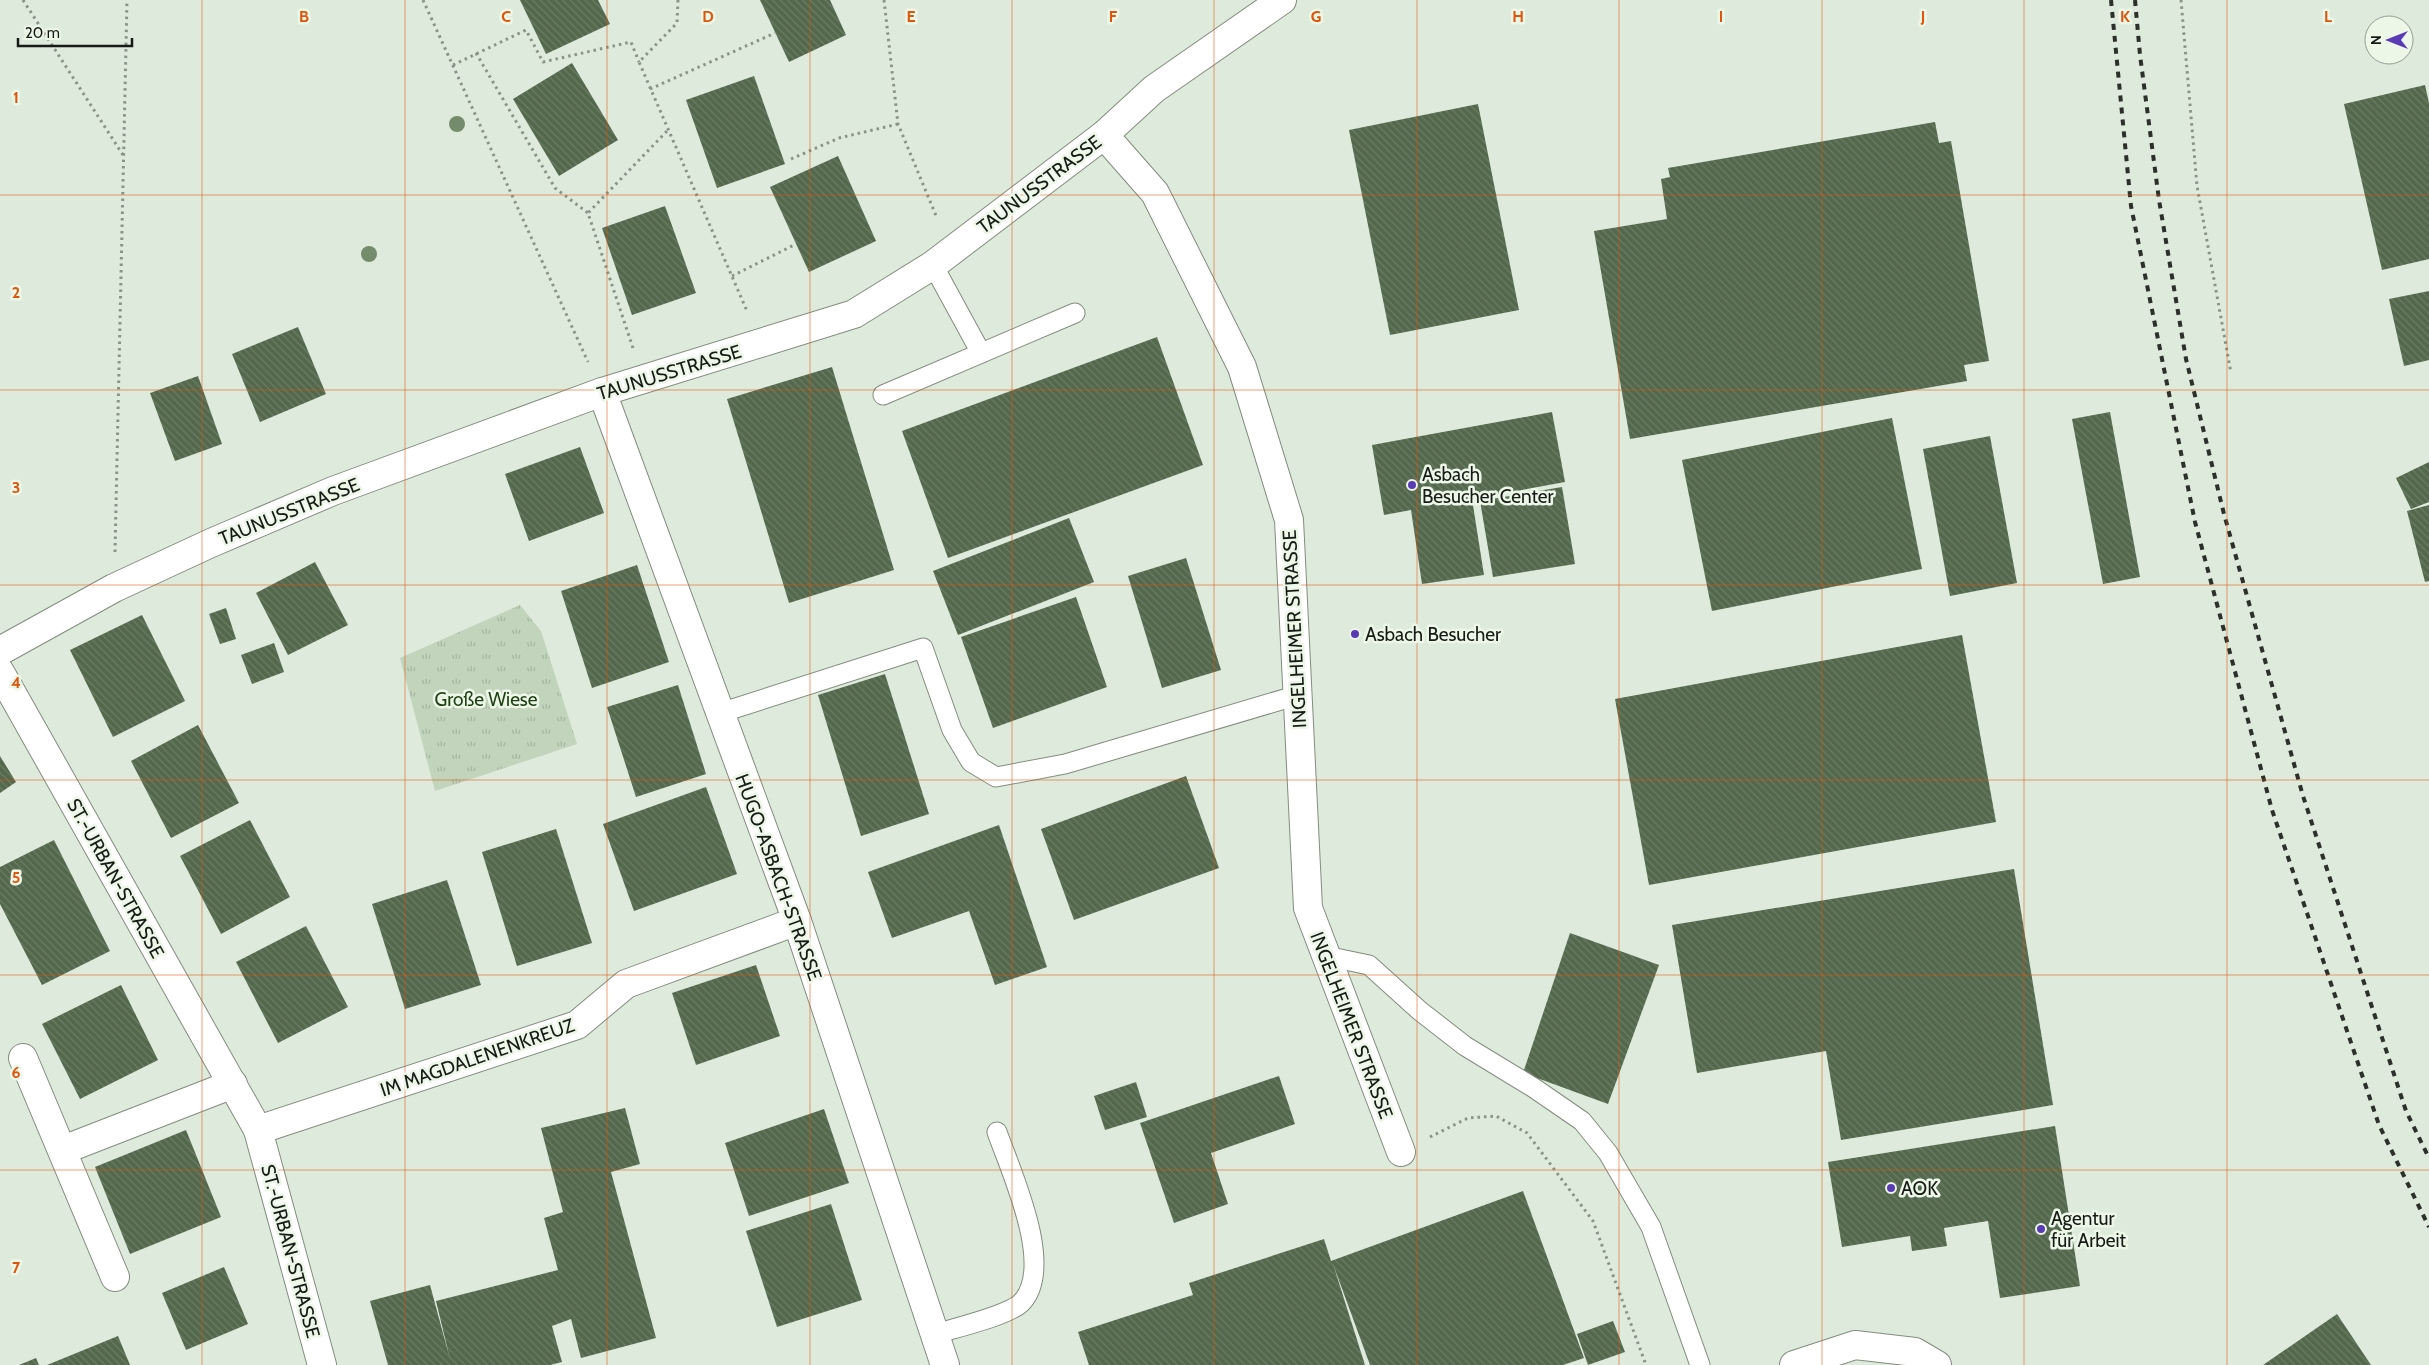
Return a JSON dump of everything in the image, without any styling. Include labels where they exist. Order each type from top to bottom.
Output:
[{"type":"street","name":"TAUNUSSTRASSE","points":[[0,651],[114,588],[211,543],[333,491],[602,392],[854,314],[942,258],[1104,135],[1154,89],[1282,0]]},
{"type":"street","name":"INGELHEIMER STRASSE","points":[[1104,135],[1155,193],[1242,367],[1289,520],[1308,908],[1401,1152]]},
{"type":"street","name":"HUGO-ASBACH-STRASSE","points":[[602,392],[797,921],[945,1365]]},
{"type":"street","name":"ST.-URBAN-STRASSE","points":[[0,672],[258,1130],[322,1365]]},
{"type":"street","name":"IM MAGDALENENKREUZ","points":[[258,1130],[577,1025],[626,984],[797,921]]},
{"type":"street","points":[[23,1058],[115,1277]]},
{"type":"street","points":[[63,1150],[233,1084]]},
{"type":"street","points":[[1794,1365],[1855,1345],[1915,1352],[1936,1365]]},
{"type":"lane","points":[[942,258],[981,353]]},
{"type":"lane","points":[[883,395],[1075,313]]},
{"type":"lane","points":[[720,713],[923,648],[952,730],[971,762],[996,777],[1065,764],[1298,694]]},
{"type":"lane","points":[[1326,956],[1369,965],[1420,1011],[1465,1046],[1534,1088],[1582,1121],[1608,1153],[1651,1227],[1700,1365]]},
{"type":"lane","points":[[935,1334],[1004,1312],[1020,1304],[1029,1292],[1035,1278],[1032,1238],[997,1132]]},
{"type":"path","points":[[23,0],[123,155]]},
{"type":"path","points":[[114,588],[127,0]]},
{"type":"path","points":[[423,0],[602,392]]},
{"type":"path","points":[[639,62],[677,23],[678,0]]},
{"type":"path","points":[[884,0],[898,124],[942,258]]},
{"type":"path","points":[[2181,0],[2197,186],[2231,373]]},
{"type":"path","points":[[453,65],[526,30],[543,62],[631,42],[761,344]]},
{"type":"path","points":[[650,89],[775,33]]},
{"type":"path","points":[[476,54],[555,188],[588,213],[644,380]]},
{"type":"path","points":[[791,159],[839,138],[898,124]]},
{"type":"path","points":[[588,213],[668,130]]},
{"type":"path","points":[[732,276],[796,244]]},
{"type":"path","points":[[1401,1152],[1468,1118],[1496,1116],[1527,1132],[1593,1221],[1646,1365]]},
{"type":"green space","name":"Große Wiese","points":[[520,605],[541,631],[577,744],[435,791],[400,658]]},
{"type":"building","points":[[520,0],[598,0],[610,24],[546,54]]},
{"type":"building","points":[[760,0],[830,0],[846,35],[789,62]]},
{"type":"building","points":[[572,63],[618,140],[559,176],[513,99]]},
{"type":"building","points":[[754,76],[785,164],[717,188],[686,100]]},
{"type":"building","points":[[2425,85],[2429,103],[2429,259],[2382,270],[2344,104]]},
{"type":"building","points":[[1478,104],[1519,310],[1390,335],[1349,130]]},
{"type":"building","points":[[1935,122],[1939,143],[1951,141],[1989,361],[1964,365],[1967,381],[1630,439],[1594,231],[1667,219],[1661,179],[1670,177],[1668,168]]},
{"type":"building","points":[[838,156],[876,241],[809,272],[770,187]]},
{"type":"building","points":[[665,206],[696,293],[632,315],[602,228]]},
{"type":"building","points":[[2429,291],[2429,360],[2404,366],[2389,299]]},
{"type":"building","points":[[298,327],[326,394],[260,422],[232,354]]},
{"type":"building","points":[[1157,337],[1203,465],[948,558],[902,431]]},
{"type":"building","points":[[832,367],[894,570],[789,603],[727,399]]},
{"type":"building","points":[[198,376],[222,444],[175,461],[150,393]]},
{"type":"building","points":[[1552,412],[1565,482],[1472,499],[1484,575],[1422,584],[1411,510],[1384,515],[1372,445]]},
{"type":"building","points":[[2110,412],[2140,577],[2103,584],[2072,419]]},
{"type":"building","points":[[1892,418],[1922,569],[1712,611],[1682,460]]},
{"type":"building","points":[[1990,436],[2017,583],[1950,596],[1923,449]]},
{"type":"building","points":[[580,447],[604,513],[529,541],[505,474]]},
{"type":"building","points":[[2429,462],[2429,502],[2411,509],[2396,478]]},
{"type":"building","points":[[1562,487],[1575,564],[1493,577],[1480,501]]},
{"type":"building","points":[[2429,505],[2429,581],[2425,582],[2407,511]]},
{"type":"building","points":[[1069,518],[1094,582],[958,635],[933,571]]},
{"type":"building","points":[[1186,558],[1221,670],[1162,688],[1128,576]]},
{"type":"building","points":[[315,562],[348,625],[288,655],[256,593]]},
{"type":"building","points":[[637,565],[669,662],[592,688],[561,591]]},
{"type":"building","points":[[1076,597],[1107,687],[993,728],[961,637]]},
{"type":"building","points":[[226,608],[236,639],[220,644],[209,614]]},
{"type":"building","points":[[142,615],[185,701],[113,737],[70,650]]},
{"type":"building","points":[[1962,635],[1996,822],[1649,885],[1615,699]]},
{"type":"building","points":[[274,643],[284,672],[252,684],[241,655]]},
{"type":"building","points":[[885,674],[929,814],[861,836],[818,695]]},
{"type":"building","points":[[678,685],[706,774],[636,797],[607,707]]},
{"type":"building","points":[[198,725],[239,803],[171,838],[131,761]]},
{"type":"building","points":[[0,756],[16,782],[0,793]]},
{"type":"building","points":[[1186,776],[1219,868],[1074,920],[1041,829]]},
{"type":"building","points":[[706,787],[737,874],[634,911],[603,824]]},
{"type":"building","points":[[250,820],[290,897],[221,934],[180,856]]},
{"type":"building","points":[[999,825],[1047,967],[995,985],[969,911],[892,938],[868,872]]},
{"type":"building","points":[[556,829],[592,943],[517,966],[482,852]]},
{"type":"building","points":[[54,840],[110,951],[42,985],[0,904],[0,867]]},
{"type":"building","points":[[2014,869],[2053,1105],[1841,1140],[1826,1051],[1697,1073],[1672,925]]},
{"type":"building","points":[[447,880],[481,985],[405,1009],[372,904]]},
{"type":"building","points":[[306,926],[348,1007],[278,1043],[236,962]]},
{"type":"building","points":[[1570,933],[1659,965],[1608,1104],[1523,1073]]},
{"type":"building","points":[[756,965],[780,1036],[696,1065],[672,993]]},
{"type":"building","points":[[121,985],[158,1060],[80,1099],[42,1024]]},
{"type":"building","points":[[1279,1076],[1295,1124],[1211,1153],[1228,1204],[1174,1223],[1140,1123]]},
{"type":"building","points":[[1136,1082],[1147,1117],[1105,1130],[1094,1096]]},
{"type":"building","points":[[625,1108],[640,1164],[611,1172],[656,1338],[581,1358],[571,1319],[552,1326],[562,1362],[550,1365],[388,1365],[370,1301],[430,1285],[450,1359],[436,1301],[558,1270],[544,1218],[563,1212],[541,1128]]},
{"type":"building","points":[[824,1109],[849,1183],[749,1216],[725,1143]]},
{"type":"building","points":[[2055,1126],[2080,1286],[2000,1298],[1988,1221],[1944,1228],[1947,1246],[1912,1251],[1910,1236],[1842,1247],[1828,1162]]},
{"type":"building","points":[[186,1130],[221,1217],[130,1254],[95,1167]]},
{"type":"building","points":[[1523,1191],[1584,1358],[1563,1365],[1370,1365],[1333,1264],[1365,1365],[1089,1365],[1078,1332],[1193,1295],[1189,1283],[1324,1239],[1331,1261]]},
{"type":"building","points":[[831,1204],[862,1300],[777,1327],[746,1231]]},
{"type":"building","points":[[224,1267],[248,1324],[186,1350],[162,1293]]},
{"type":"building","points":[[2337,1314],[2371,1365],[2263,1365]]},
{"type":"building","points":[[1613,1321],[1625,1352],[1588,1365],[1577,1334]]},
{"type":"building","points":[[118,1336],[130,1365],[47,1365]]},
{"type":"building","points":[[36,1358],[39,1365],[19,1365]]},
{"type":"railway","points":[[2111,0],[2131,206],[2195,522],[2272,810],[2379,1125],[2429,1227]]},
{"type":"railway","points":[[2135,0],[2140,55],[2159,200],[2186,359],[2224,514],[2303,796],[2406,1111],[2429,1158]]},
{"type":"place","name":"Asbach Besucher Center","points":[[1412,485]]},
{"type":"place","name":"Asbach Besucher","points":[[1355,634]]},
{"type":"place","name":"AOK","points":[[1891,1188]]},
{"type":"place","name":"Agentur für Arbeit","points":[[2041,1229]]}]
